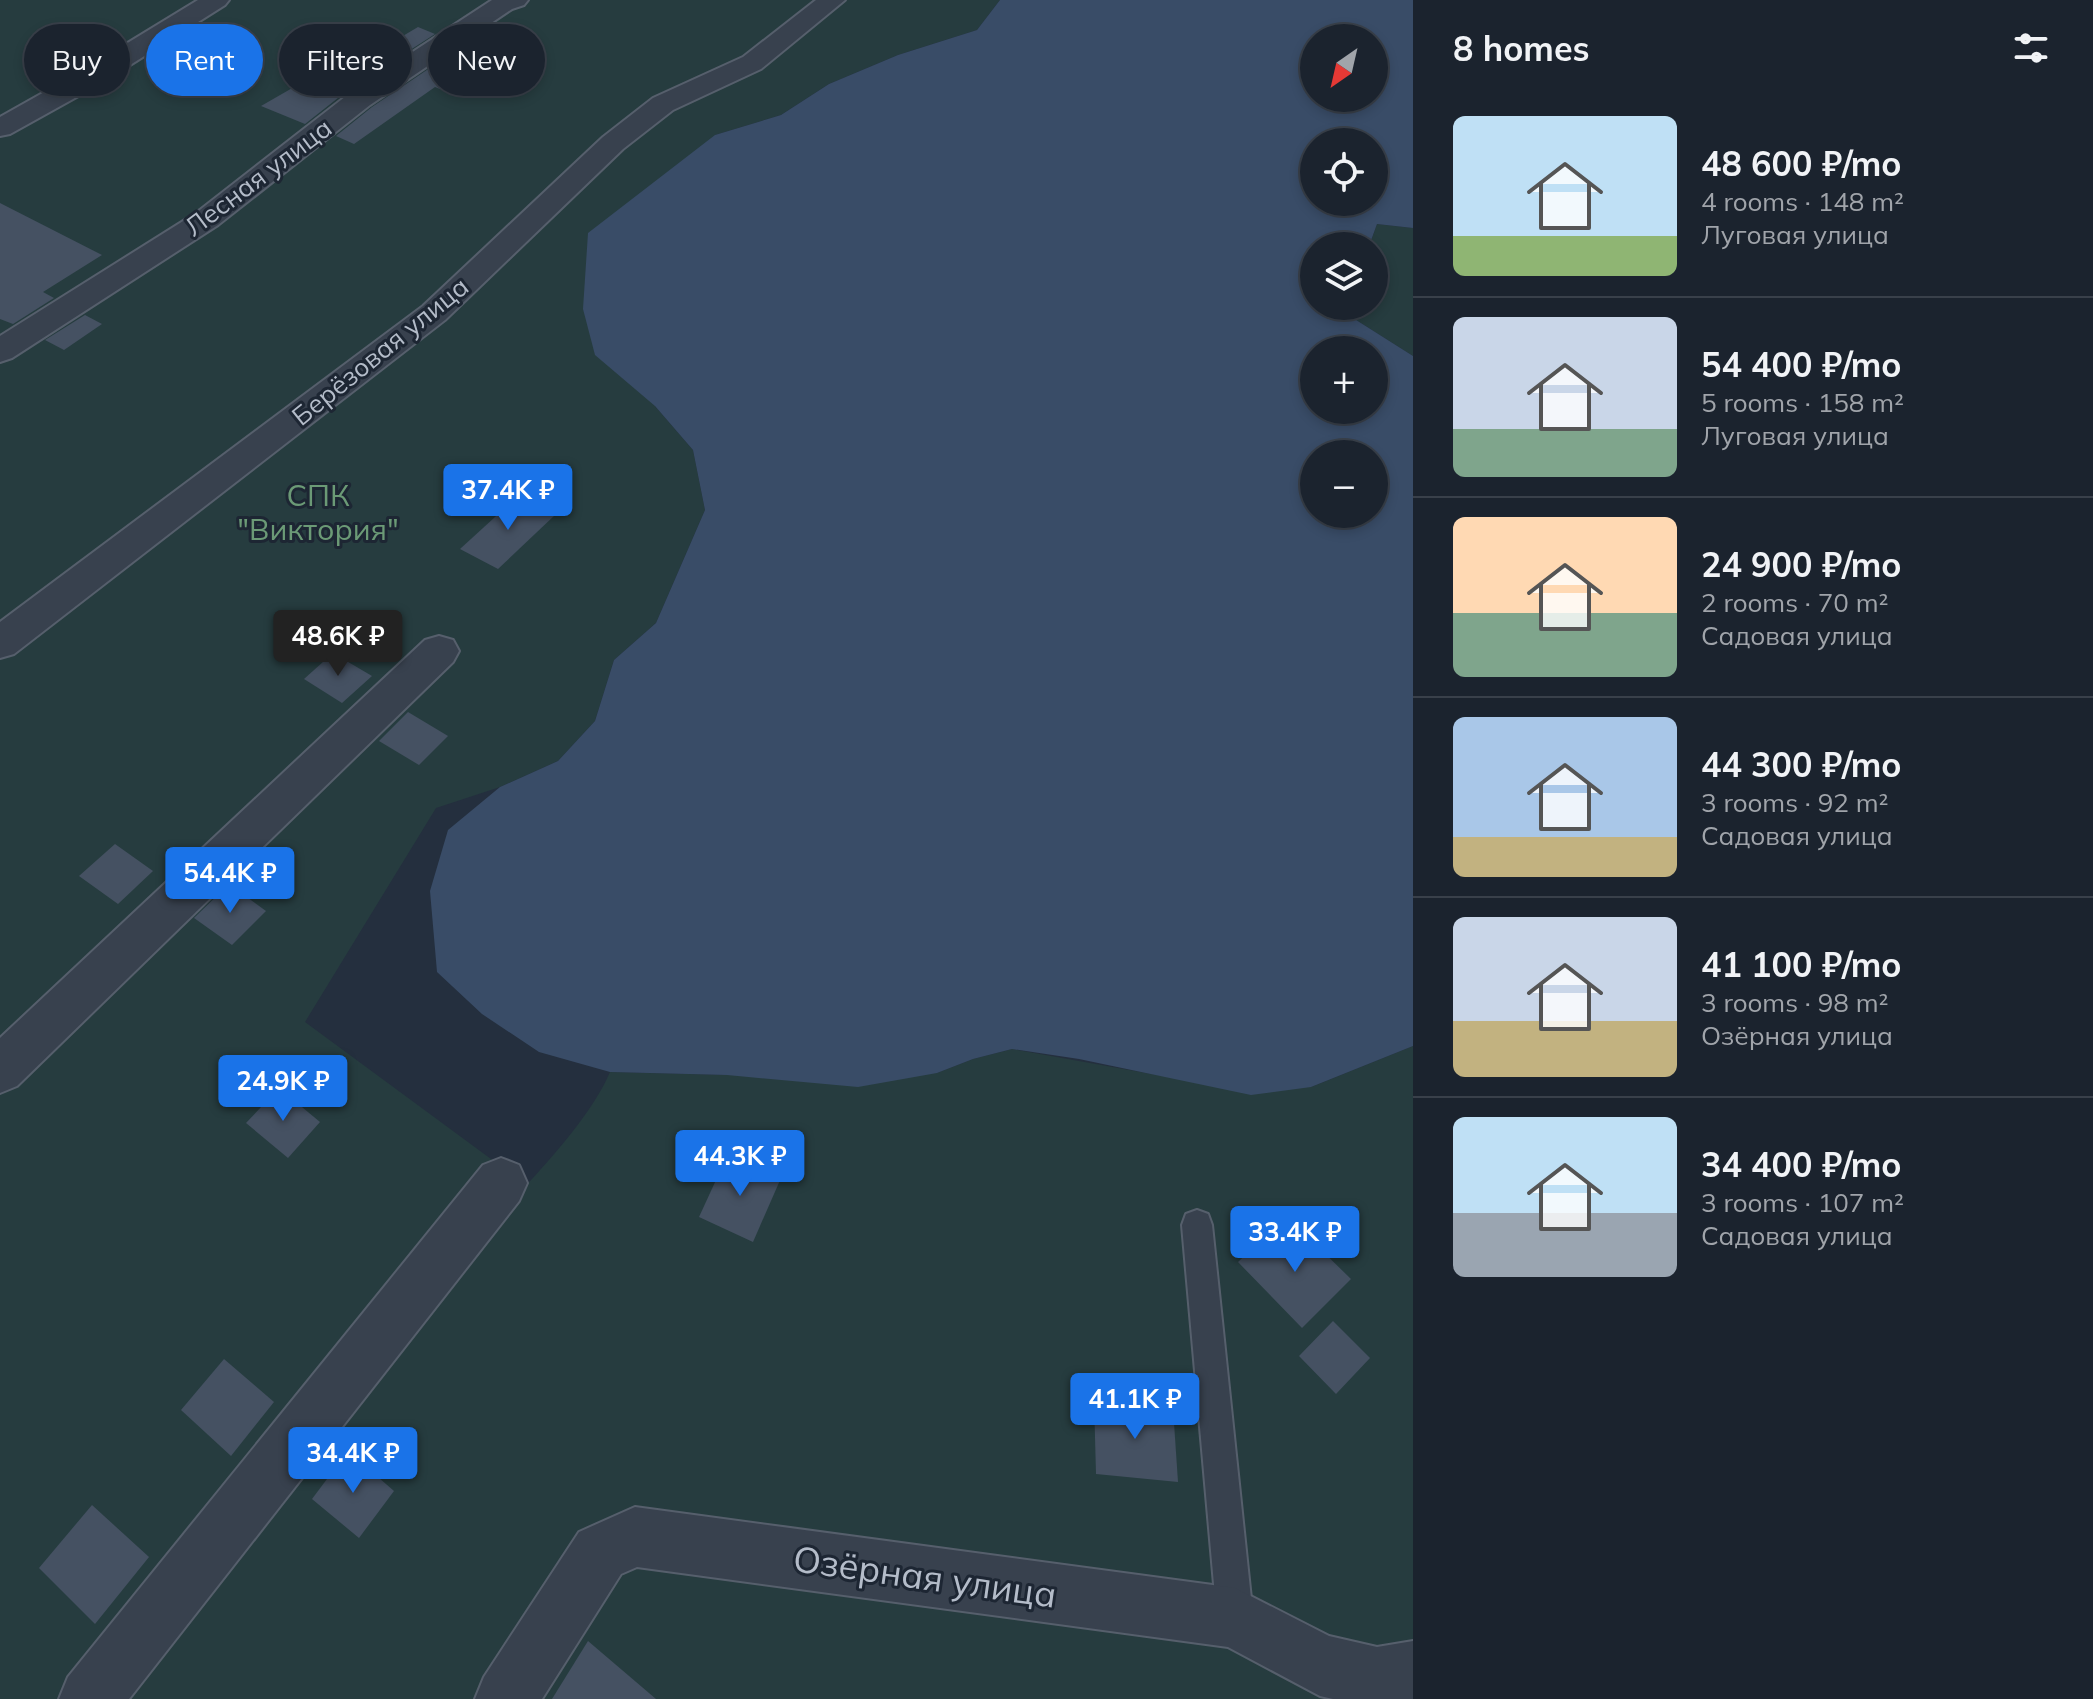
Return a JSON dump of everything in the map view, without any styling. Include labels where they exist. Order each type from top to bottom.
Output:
[{"type":"street","points":[[0,128],[90,78],[216,0]]},
{"type":"street","name":"Лесная улица","points":[[0,351],[207,219],[360,99],[503,4],[515,0]]},
{"type":"street","name":"Берёзовая улица","points":[[0,643],[434,313],[613,143],[650,114],[663,104],[752,63],[832,0]]},
{"type":"street","points":[[0,1070],[439,651]]},
{"type":"street","points":[[90,1699],[501,1183]]},
{"type":"street","name":"Озёрная улица","points":[[506,1699],[600,1553],[635,1537],[1235,1618],[1320,1665],[1377,1678],[1413,1672]]},
{"type":"lane","points":[[1197,1225],[1235,1618]]},
{"type":"green space","name":"СПК \"Виктория\"","points":[[0,0],[1000,0],[977,30],[898,55],[829,84],[781,115],[715,135],[655,406],[693,450],[705,510],[656,623],[614,660],[595,721],[558,761],[500,787],[436,808],[305,1022],[491,1159],[524,1188],[583,1118],[610,1072],[727,1075],[937,1073],[1012,1049],[1157,1075],[1311,1087],[1413,1046],[1413,1699],[0,1699]]},
{"type":"green space","points":[[1377,224],[1413,228],[1413,356],[1388,340],[1388,336],[1381,336],[1356,320],[1388,320],[1388,232],[1374,232]]},
{"type":"water","points":[[1000,0],[1413,0],[1413,228],[1377,224],[1374,232],[1300,232],[1300,320],[1356,320],[1381,336],[1300,336],[1300,424],[1388,424],[1388,340],[1413,356],[1413,1046],[1311,1087],[1251,1095],[1079,1059],[1012,1049],[937,1073],[858,1087],[727,1075],[610,1072],[539,1052],[482,1014],[437,972],[430,891],[448,830],[500,787],[558,761],[595,721],[614,660],[656,623],[705,510],[693,450],[655,406],[595,355],[583,309],[588,233],[715,135],[781,115],[829,84],[898,55],[977,30]]},
{"type":"building","points":[[418,27],[428,31],[428,39],[412,49],[412,31]]},
{"type":"building","points":[[428,69],[428,92],[354,144],[336,136],[388,96],[412,96],[412,80]]},
{"type":"building","points":[[279,96],[340,96],[305,124],[261,106]]},
{"type":"building","points":[[0,203],[102,255],[43,292],[54,298],[13,324],[0,319]]},
{"type":"building","points":[[85,315],[102,324],[64,350],[45,340]]},
{"type":"building","points":[[518,496],[555,515],[498,569],[460,549]]},
{"type":"building","points":[[333,653],[372,676],[342,703],[304,679]]},
{"type":"building","points":[[408,712],[448,736],[419,765],[379,741]]},
{"type":"building","points":[[115,844],[153,871],[118,904],[79,876]]},
{"type":"building","points":[[229,884],[266,911],[232,945],[194,918]]},
{"type":"building","points":[[279,1088],[320,1122],[288,1158],[246,1123]]},
{"type":"building","points":[[728,1154],[781,1178],[753,1242],[699,1217]]},
{"type":"building","points":[[1277,1225],[1299,1246],[1308,1237],[1351,1279],[1302,1328],[1238,1262]]},
{"type":"building","points":[[1333,1321],[1370,1358],[1336,1394],[1299,1356]]},
{"type":"building","points":[[224,1359],[274,1402],[231,1456],[181,1410]]},
{"type":"building","points":[[1094,1400],[1173,1408],[1178,1482],[1096,1474]]},
{"type":"building","points":[[348,1451],[394,1491],[359,1538],[312,1499]]},
{"type":"building","points":[[92,1505],[149,1557],[95,1624],[39,1568]]},
{"type":"building","points":[[588,1641],[656,1699],[552,1699]]}]
